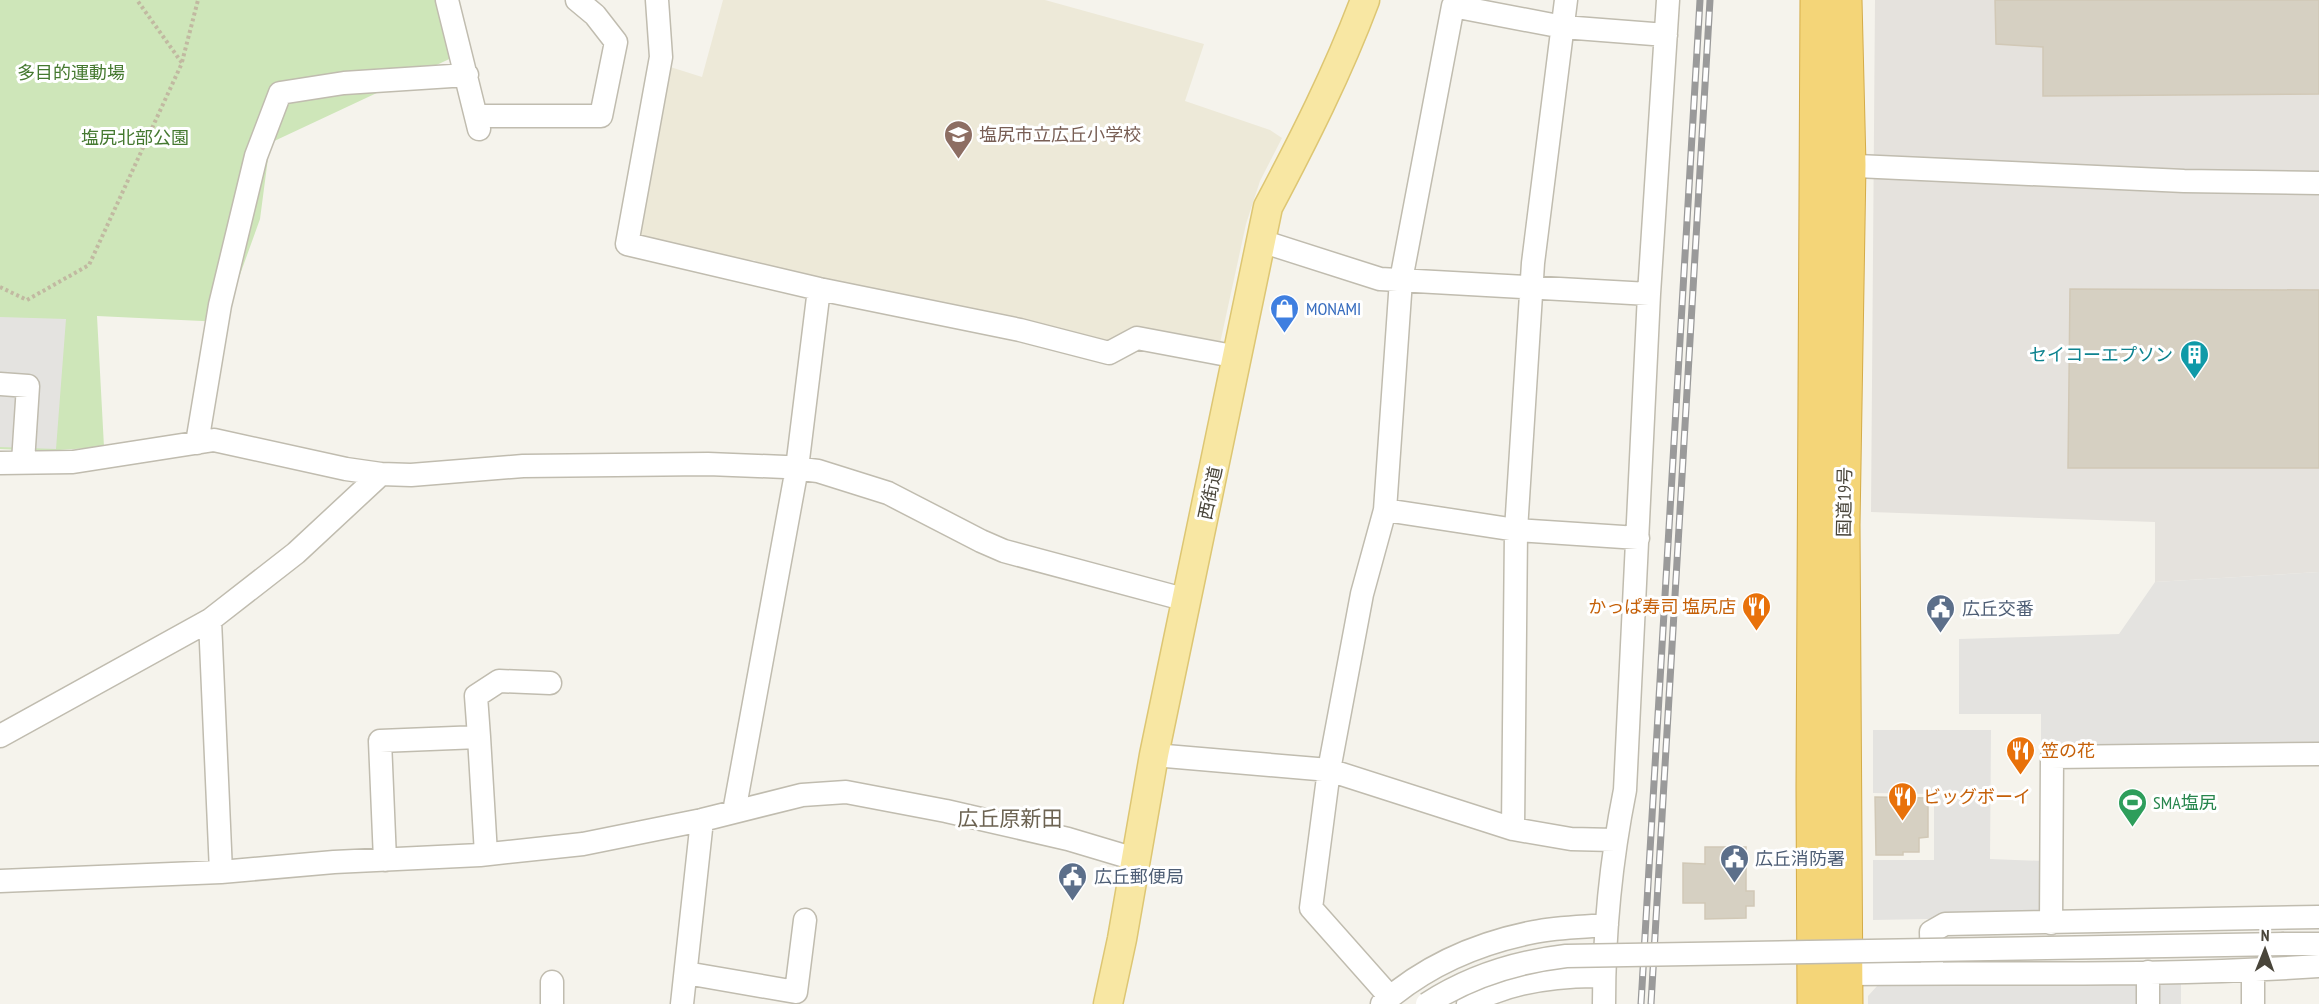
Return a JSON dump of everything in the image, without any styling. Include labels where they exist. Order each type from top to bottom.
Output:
[{"type":"highway","name":"国道19号","points":[[1816,0],[1813,787],[1830,989]]},
{"type":"highway","name":"国道19号","points":[[1830,989],[1843,525],[1849,165],[1845,0]]},
{"type":"main road","name":"西街道","points":[[1108,1004],[1122,939],[1154,754],[1268,207],[1344,57],[1365,0]]},
{"type":"street","points":[[447,0],[478,123],[601,116],[616,42],[595,15],[577,0]]},
{"type":"street","points":[[657,0],[661,57],[627,244],[819,289],[1020,330],[1110,353],[1137,338],[1238,357]]},
{"type":"street","points":[[1513,829],[1516,530],[1535,251],[1566,0]]},
{"type":"street","points":[[1604,1004],[1607,924],[1615,840],[1625,790],[1649,294],[1668,0]]},
{"type":"street","points":[[1607,924],[1535,932],[1496,941],[1457,955],[1404,986],[1386,1000],[1311,908],[1329,770],[1362,594],[1386,510],[1401,280],[1453,6],[1563,27],[1666,35]]},
{"type":"street","points":[[197,443],[220,305],[256,156],[280,93],[344,83],[467,75]]},
{"type":"street","points":[[1817,165],[2184,181],[2319,183]]},
{"type":"street","points":[[1261,241],[1380,279],[1649,294]]},
{"type":"street","points":[[734,812],[797,468],[819,289]]},
{"type":"street","points":[[0,384],[28,386],[23,462]]},
{"type":"street","points":[[0,463],[73,462],[214,440],[346,469],[381,474],[411,475],[523,466],[708,464],[797,468],[818,471],[888,493],[981,541],[1004,550],[1187,600]]},
{"type":"street","points":[[0,736],[210,620],[296,553],[381,474]]},
{"type":"street","points":[[1386,510],[1516,530],[1638,538]]},
{"type":"street","points":[[210,620],[221,872]]},
{"type":"street","points":[[486,854],[476,696],[499,681],[550,683]]},
{"type":"street","points":[[385,860],[380,741],[479,737]]},
{"type":"street","points":[[1154,754],[1329,770],[1513,829],[1571,839],[1615,840]]},
{"type":"street","points":[[2051,922],[2052,757],[2319,754]]},
{"type":"street","points":[[0,881],[221,872],[486,854],[583,844],[702,820],[802,795],[846,792],[957,813],[1068,839],[1135,859]]},
{"type":"street","points":[[682,1004],[702,820]]},
{"type":"street","points":[[1932,973],[1931,932],[1945,924],[2319,917]]},
{"type":"street","points":[[686,974],[796,992],[805,920]]},
{"type":"street","points":[[1427,1004],[1468,980],[1486,973],[1533,960],[1566,956],[2319,944]]},
{"type":"street","points":[[1830,989],[1932,973],[2253,971],[2319,966]]},
{"type":"street","points":[[2253,971],[2253,1004]]},
{"type":"street","points":[[2148,972],[2148,1004]]},
{"type":"street","points":[[1468,1004],[1482,996],[1528,981],[1604,976]]},
{"type":"path","points":[[137,0],[182,63]]},
{"type":"path","points":[[0,287],[27,300],[89,265],[182,63],[198,0]]},
{"type":"shaded area","name":"塩尻市立広丘小学校","points":[[723,0],[1045,0],[1204,44],[1185,101],[1270,130],[1282,138],[1260,181],[1246,224],[1219,348],[1111,347],[770,271],[754,260],[734,261],[631,238],[664,65],[702,77]]},
{"type":"shaded area","name":"セイコーエプソン","points":[[1875,0],[2319,0],[2319,572],[2155,582],[2155,522],[1871,512]]},
{"type":"shaded area","points":[[0,317],[66,319],[56,449],[0,447]]},
{"type":"shaded area","points":[[2319,572],[2319,745],[2041,750],[2041,714],[1959,714],[1959,639],[2119,634],[2155,582]]},
{"type":"shaded area","points":[[1873,730],[1991,730],[1990,859],[2042,861],[2041,911],[2034,917],[1873,920],[1873,860],[1934,860],[1934,794],[1873,793]]},
{"type":"shaded area","points":[[2181,977],[2181,1004],[1868,1004],[1868,996],[1878,985]]},
{"type":"green space","name":"塩尻北部公園","points":[[0,0],[446,0],[460,54],[270,143],[260,219],[223,322],[97,316],[104,447],[45,451],[0,449]]},
{"type":"building","points":[[1995,0],[2319,0],[2319,94],[2043,96],[2043,47],[1996,44]]},
{"type":"building","name":"セイコーエプソン","points":[[2070,289],[2319,290],[2319,468],[2068,468]]},
{"type":"building","points":[[1875,797],[1928,798],[1928,837],[1919,838],[1919,852],[1903,852],[1903,855],[1876,855]]},
{"type":"building","points":[[1705,847],[1746,847],[1746,891],[1754,891],[1754,906],[1746,906],[1746,918],[1705,919],[1705,903],[1683,903],[1683,863],[1705,864]]},
{"type":"railway","points":[[1641,1004],[1700,0]]},
{"type":"railway","points":[[1651,1004],[1710,0]]},
{"type":"place","name":"塩尻市立広丘小学校","points":[[958,160]]},
{"type":"place","name":"MONAMI","points":[[1285,334]]},
{"type":"place","name":"セイコーエプソン","points":[[2194,380]]},
{"type":"place","name":"かっぱ寿司 塩尻店","points":[[1757,632]]},
{"type":"place","name":"広丘交番","points":[[1941,634]]},
{"type":"place","name":"笠の花","points":[[2020,776]]},
{"type":"place","name":"ビッグボーイ","points":[[1902,822]]},
{"type":"place","name":"SMA塩尻","points":[[2132,828]]},
{"type":"place","name":"広丘消防署","points":[[1734,884]]},
{"type":"place","name":"広丘郵便局","points":[[1073,902]]},
{"type":"district","name":"広丘原新田","points":[[1010,818]]},
{"type":"park label","name":"多目的運動場","points":[[71,72]]}]
